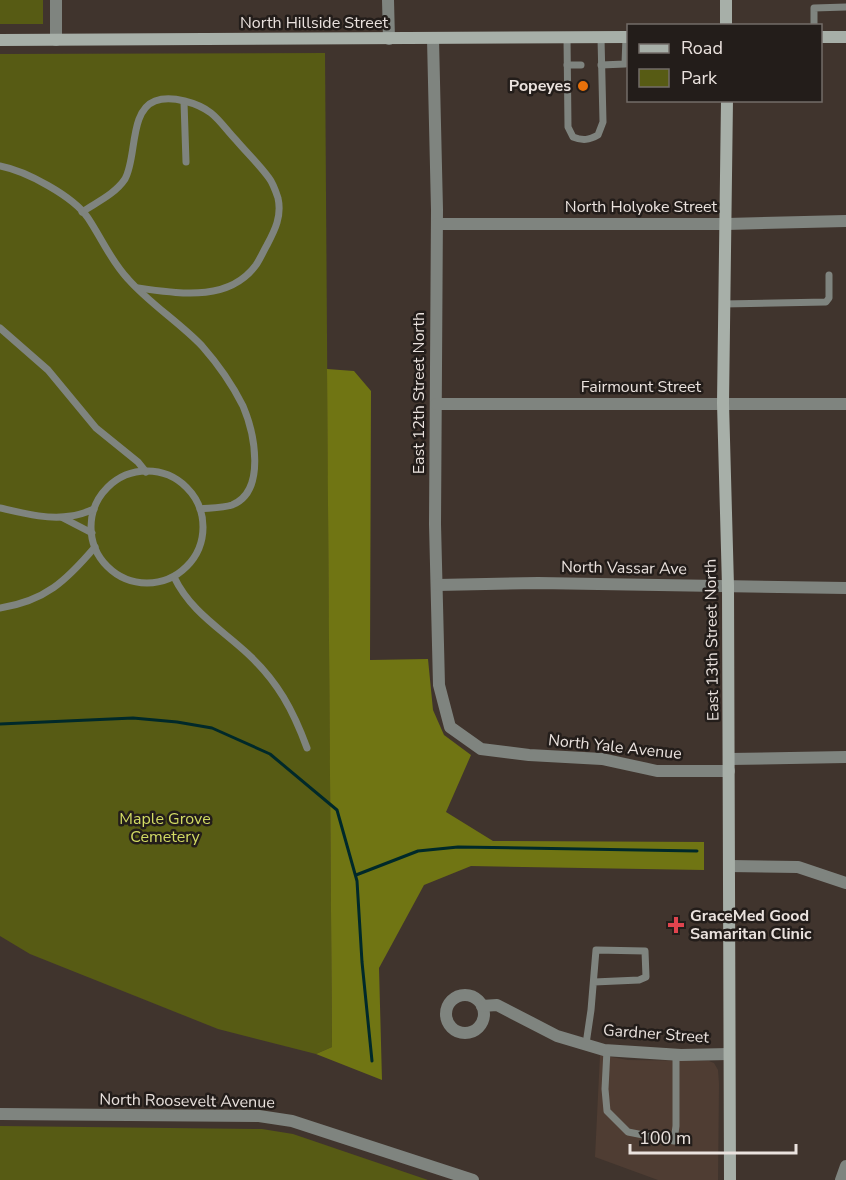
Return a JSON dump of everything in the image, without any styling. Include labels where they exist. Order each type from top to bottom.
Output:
[{"type":"main road","points":[[726,0],[726,24]]},
{"type":"main road","name":"North Hillside Street","points":[[0,40],[627,37]]},
{"type":"main road","points":[[822,37],[846,37]]},
{"type":"main road","name":"East 13th Street North","points":[[727,102],[723,403],[728,585],[730,1180]]},
{"type":"street","points":[[56,0],[56,40]]},
{"type":"street","points":[[388,0],[389,39]]},
{"type":"street","name":"East 12th Street North","points":[[433,39],[437,224],[439,685],[450,728],[466,739]]},
{"type":"street","name":"North Holyoke Street","points":[[437,224],[727,224],[846,221]]},
{"type":"street","name":"Fairmount Street","points":[[436,404],[846,404]]},
{"type":"street","name":"North Vassar Ave","points":[[437,585],[538,583],[846,588]]},
{"type":"street","name":"North Yale Avenue","points":[[466,739],[481,749],[529,755],[602,759],[657,771],[846,757]]},
{"type":"street","points":[[729,866],[798,867],[846,883]]},
{"type":"street","name":"Gardner Street","points":[[482,1006],[497,1005],[557,1036],[607,1050],[729,1054]]},
{"type":"street","name":"North Roosevelt Avenue","points":[[0,1114],[260,1116],[292,1121],[472,1180]]},
{"type":"street","points":[[841,1180],[846,1166]]},
{"type":"lane","points":[[814,24],[814,8],[846,7]]},
{"type":"lane","points":[[601,65],[625,64],[627,37]]},
{"type":"lane","points":[[567,38],[568,127],[573,137],[590,140],[598,135],[603,122],[601,38]]},
{"type":"lane","points":[[567,65],[581,65]]},
{"type":"lane","points":[[82,212],[116,190],[125,178],[131,162],[138,122],[144,110],[155,101],[174,100],[195,104],[212,114],[270,178],[280,211],[276,228],[255,266],[239,281],[226,288],[207,293],[138,288]]},
{"type":"lane","points":[[184,102],[186,162]]},
{"type":"lane","points":[[0,166],[17,169],[40,180],[82,212],[112,260],[138,288],[204,348],[243,406],[256,460],[252,483],[244,496],[232,505],[200,509]]},
{"type":"lane","points":[[723,304],[826,302],[829,298],[829,276]]},
{"type":"lane","points":[[0,328],[48,370],[96,428],[138,462],[146,472]]},
{"type":"lane","points":[[139,471],[146,472],[158,472],[176,479],[191,492],[200,509],[203,529],[200,548],[189,565],[174,577],[157,583],[140,584],[122,578],[108,568],[97,554],[92,533],[92,519],[97,502],[107,487],[122,477],[139,471]]},
{"type":"lane","points":[[0,508],[57,516],[71,516],[94,509]]},
{"type":"lane","points":[[57,516],[92,533]]},
{"type":"lane","points":[[0,608],[22,605],[50,591],[73,573],[95,547]]},
{"type":"lane","points":[[174,577],[182,594],[194,608],[248,655],[270,678],[290,705],[307,748]]},
{"type":"lane","points":[[586,1044],[596,950],[645,951],[646,977],[639,980],[594,982]]},
{"type":"lane","points":[[607,1050],[605,1089],[607,1111],[628,1132],[674,1141],[676,1054]]},
{"type":"shaded area","points":[[327,369],[354,371],[371,391],[370,660],[428,659],[433,710],[444,735],[471,755],[446,812],[493,841],[704,842],[704,870],[471,866],[424,885],[379,968],[382,1080],[316,1054],[332,1047]]},
{"type":"shaded area","points":[[600,1055],[628,1060],[709,1061],[714,1063],[718,1070],[719,1084],[718,1180],[658,1180],[595,1157]]},
{"type":"green space","points":[[0,0],[43,0],[43,24],[0,24]]},
{"type":"green space","name":"Maple Grove Cemetery","points":[[325,53],[332,1047],[316,1054],[218,1029],[30,954],[0,936],[0,54]]},
{"type":"green space","points":[[0,1126],[262,1129],[293,1134],[428,1180],[0,1180]]},
{"type":"waterway","points":[[0,724],[133,718],[212,728],[270,754],[337,810],[357,881],[372,1061]]},
{"type":"waterway","points":[[356,875],[418,851],[458,847],[697,851]]},
{"type":"place","name":"Popeyes","points":[[583,86]]},
{"type":"place","name":"GraceMed Good Samaritan Clinic","points":[[676,925]]}]
